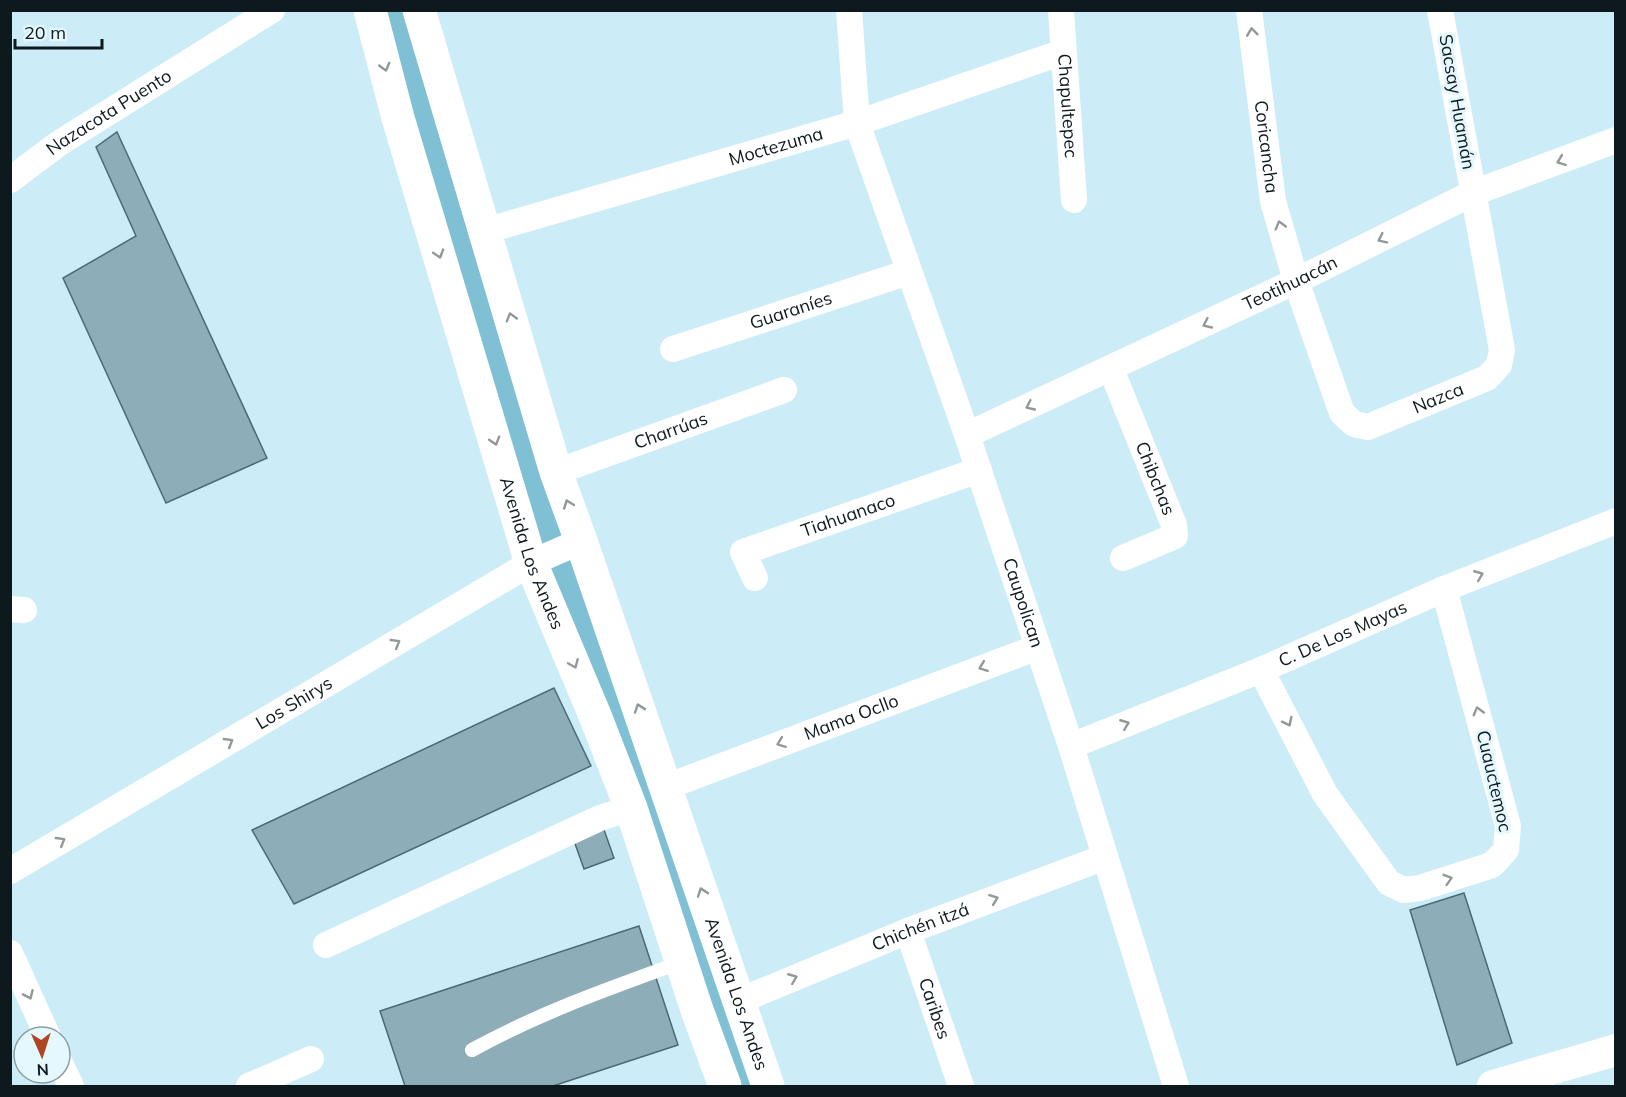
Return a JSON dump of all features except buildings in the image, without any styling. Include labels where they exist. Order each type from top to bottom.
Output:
[{"type":"main road","name":"Avenida Los Andes","points":[[370,10],[398,118],[531,563],[631,808],[725,1086]]},
{"type":"main road","name":"Avenida Los Andes","points":[[419,10],[556,472],[768,1086]]},
{"type":"street","name":"Nazacota Puento","points":[[10,180],[58,144],[272,10]]},
{"type":"street","name":"Caupolican","points":[[849,10],[856,123],[967,435],[1038,646],[1176,1086]]},
{"type":"street","name":"Chapultepec","points":[[1061,10],[1074,200]]},
{"type":"street","name":"Coricancha","points":[[1250,10],[1273,201],[1296,281]]},
{"type":"street","name":"Sacsay Huamán","points":[[1440,10],[1473,193]]},
{"type":"street","name":"Moctezuma","points":[[485,231],[856,123],[1063,52]]},
{"type":"street","name":"Teotihuacán","points":[[967,435],[1296,281],[1473,193],[1616,140]]},
{"type":"street","name":"Nazca","points":[[1296,281],[1342,413],[1354,424],[1368,427],[1487,378],[1499,365],[1502,350],[1473,193]]},
{"type":"street","name":"Guaraníes","points":[[673,349],[909,272]]},
{"type":"street","name":"Chibchas","points":[[1111,369],[1174,525],[1175,536],[1123,558]]},
{"type":"street","name":"Charrúas","points":[[556,472],[784,390]]},
{"type":"street","name":"Tiahuanaco","points":[[755,578],[743,552],[979,470]]},
{"type":"street","name":"C. De Los Mayas","points":[[1071,746],[1262,670],[1444,589],[1616,520]]},
{"type":"street","name":"Los Shirys","points":[[10,871],[531,563],[581,541]]},
{"type":"street","name":"Cuauctemoc","points":[[1262,670],[1325,794],[1389,883],[1404,890],[1420,888],[1492,865],[1506,850],[1508,826],[1444,589]]},
{"type":"street","name":"Mama Ocllo","points":[[666,787],[1038,646]]},
{"type":"street","points":[[326,945],[600,818],[631,808]]},
{"type":"street","name":"Chichén itzá","points":[[739,1001],[908,931],[1105,857]]},
{"type":"street","name":"Caribes","points":[[908,931],[961,1086]]},
{"type":"street","points":[[10,953],[43,1025]]},
{"type":"street","points":[[1493,1086],[1546,1078],[1616,1050]]},
{"type":"street","points":[[249,1086],[311,1059]]},
{"type":"lane","points":[[472,1050],[513,1028],[581,999],[682,962]]},
{"type":"shaded area","points":[[370,11],[434,11],[485,231],[768,1086],[727,1086],[596,718]]}]
